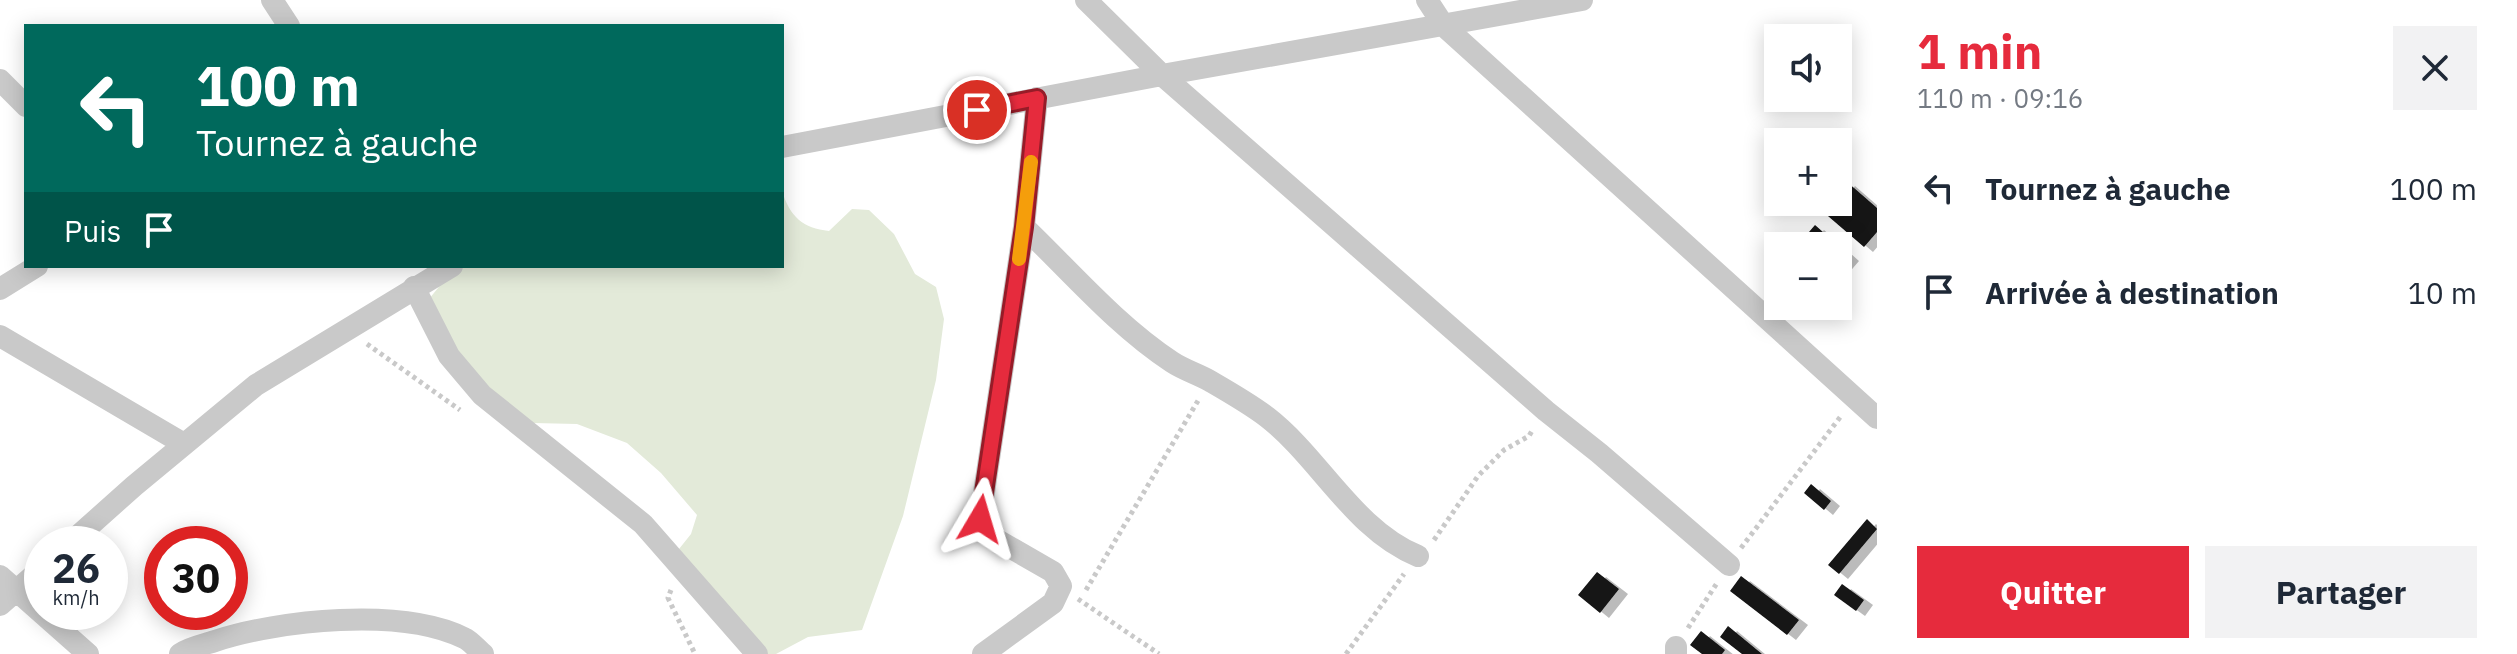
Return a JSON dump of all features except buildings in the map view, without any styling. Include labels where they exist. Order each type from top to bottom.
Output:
[{"type":"street","points":[[272,0],[288,24]]},
{"type":"street","points":[[1086,0],[1162,75],[1546,411],[1729,565]]},
{"type":"street","points":[[1427,0],[1444,26],[1877,418]]},
{"type":"street","points":[[784,147],[1582,0]]},
{"type":"street","points":[[0,80],[24,104]]},
{"type":"street","points":[[983,654],[1053,603],[1061,586],[1053,572],[992,537],[980,519],[1024,227],[1037,98]]},
{"type":"street","points":[[1024,227],[1132,331],[1173,363],[1210,381],[1267,417],[1355,510],[1399,548],[1418,556]]},
{"type":"street","points":[[0,289],[34,268]]},
{"type":"street","points":[[90,526],[256,385],[432,274],[449,356],[482,395],[643,524],[757,654]]},
{"type":"street","points":[[0,336],[184,444]]},
{"type":"street","points":[[24,579],[6,590],[88,654]]},
{"type":"street","points":[[180,654],[249,630],[345,619],[381,620],[439,629],[466,639],[483,654]]},
{"type":"path","points":[[1080,600],[1210,381]]},
{"type":"path","points":[[1676,650],[1729,565],[1854,399]]},
{"type":"path","points":[[1346,654],[1418,556],[1432,543],[1478,476],[1504,450],[1529,436],[1546,411]]},
{"type":"path","points":[[682,567],[668,598],[695,654]]},
{"type":"path","points":[[1061,586],[1159,654]]},
{"type":"green space","points":[[784,196],[799,220],[829,231],[852,209],[869,210],[894,234],[915,274],[936,287],[944,319],[936,380],[903,516],[862,630],[808,637],[776,654],[760,654],[679,549],[691,534],[697,515],[661,473],[627,443],[577,424],[533,423],[496,395],[449,343],[429,299],[454,268],[784,268]]},
{"type":"slow traffic","points":[[1019,259],[1031,162]]},
{"type":"route","points":[[977,110],[1037,98],[1024,227],[980,519]]}]
